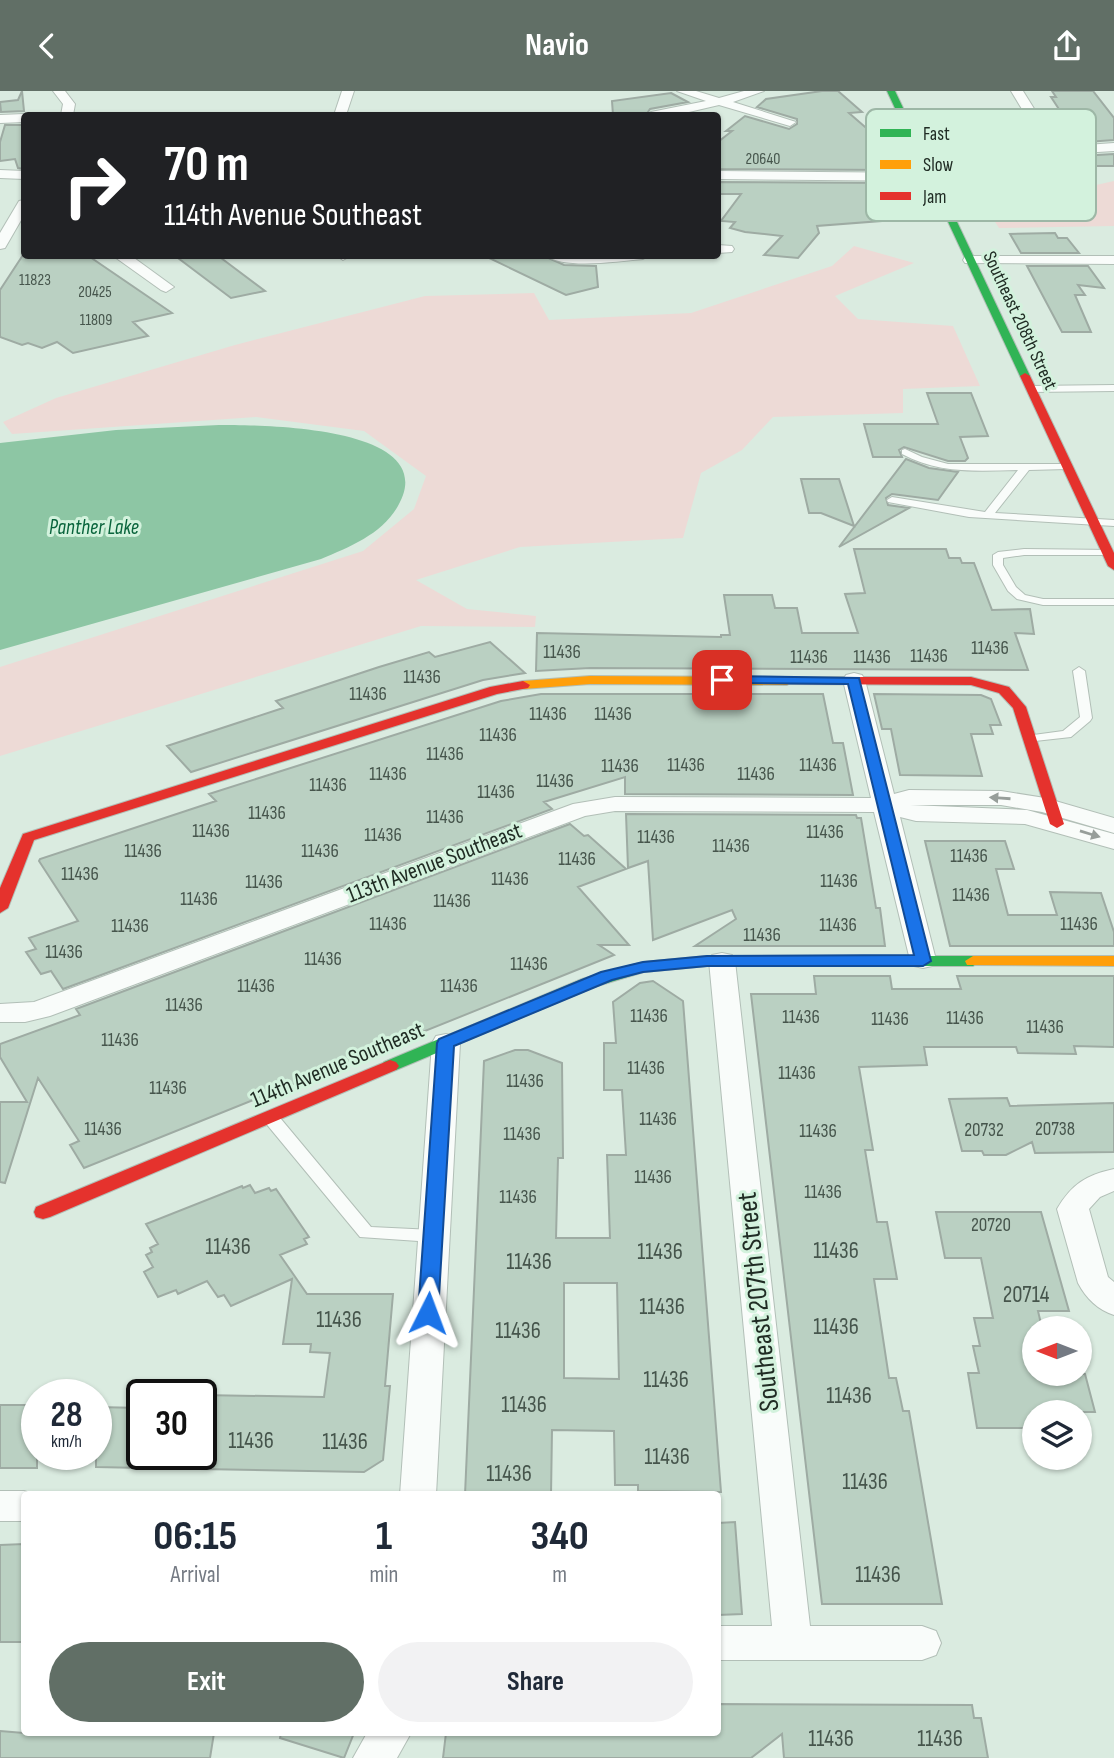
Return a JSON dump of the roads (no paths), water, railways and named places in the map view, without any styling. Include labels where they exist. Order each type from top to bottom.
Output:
[{"type":"street","points":[[59,91],[69,104],[68,112]]},
{"type":"street","points":[[682,91],[790,121]]},
{"type":"street","points":[[670,112],[758,91]]},
{"type":"street","name":"Southeast 208th Street","points":[[891,91],[900,109]]},
{"type":"street","points":[[1017,91],[1028,109]]},
{"type":"street","points":[[341,112],[347,94]]},
{"type":"street","points":[[0,119],[21,118]]},
{"type":"street","points":[[1096,149],[1114,148]]},
{"type":"street","points":[[0,174],[21,174]]},
{"type":"street","points":[[721,175],[866,176]]},
{"type":"street","points":[[1,244],[21,209]]},
{"type":"street","name":"Southeast 208th Street","points":[[952,221],[1111,559]]},
{"type":"street","points":[[1,244],[21,242]]},
{"type":"street","points":[[125,259],[166,287]]},
{"type":"street","points":[[970,260],[1114,260]]},
{"type":"street","points":[[0,908],[28,837],[510,686],[590,680],[854,680],[958,681],[998,686],[1015,700],[1055,815]]},
{"type":"street","points":[[854,680],[923,961]]},
{"type":"street","name":"113th Avenue Southeast","points":[[0,1013],[40,1010],[494,839],[582,809],[615,804],[885,805],[909,797],[1024,800],[1114,842]]},
{"type":"street","name":"113th Avenue Southeast","points":[[1055,815],[1114,825]]},
{"type":"street","name":"114th Avenue Southeast","points":[[43,1212],[616,973],[662,964],[722,961],[1114,961]]},
{"type":"street","name":"Southeast 207th Street","points":[[722,961],[793,1643]]},
{"type":"street","points":[[418,1491],[446,1043]]},
{"type":"street","points":[[1114,1179],[1097,1184],[1080,1195],[1073,1209],[1094,1283],[1114,1302]]},
{"type":"street","points":[[0,1506],[21,1506]]},
{"type":"street","points":[[721,1643],[922,1643]]},
{"type":"street","points":[[373,1758],[389,1736]]},
{"type":"lane","points":[[1031,389],[1113,391]]},
{"type":"lane","points":[[905,452],[921,463],[944,467],[1067,466]]},
{"type":"lane","points":[[988,515],[1026,467]]},
{"type":"lane","points":[[892,500],[988,515],[1114,523]]},
{"type":"lane","points":[[1111,559],[1024,552],[998,555],[998,565],[1012,589],[1021,597],[1043,602],[1114,602]]},
{"type":"lane","points":[[1030,739],[1067,734],[1086,718],[1079,671]]},
{"type":"lane","points":[[270,1117],[366,1233],[433,1236]]},
{"type":"water","name":"Panther Lake","points":[[219,425],[300,429],[365,442],[390,455],[404,472],[403,495],[389,518],[370,535],[321,559],[0,650],[0,443],[116,430]]}]
